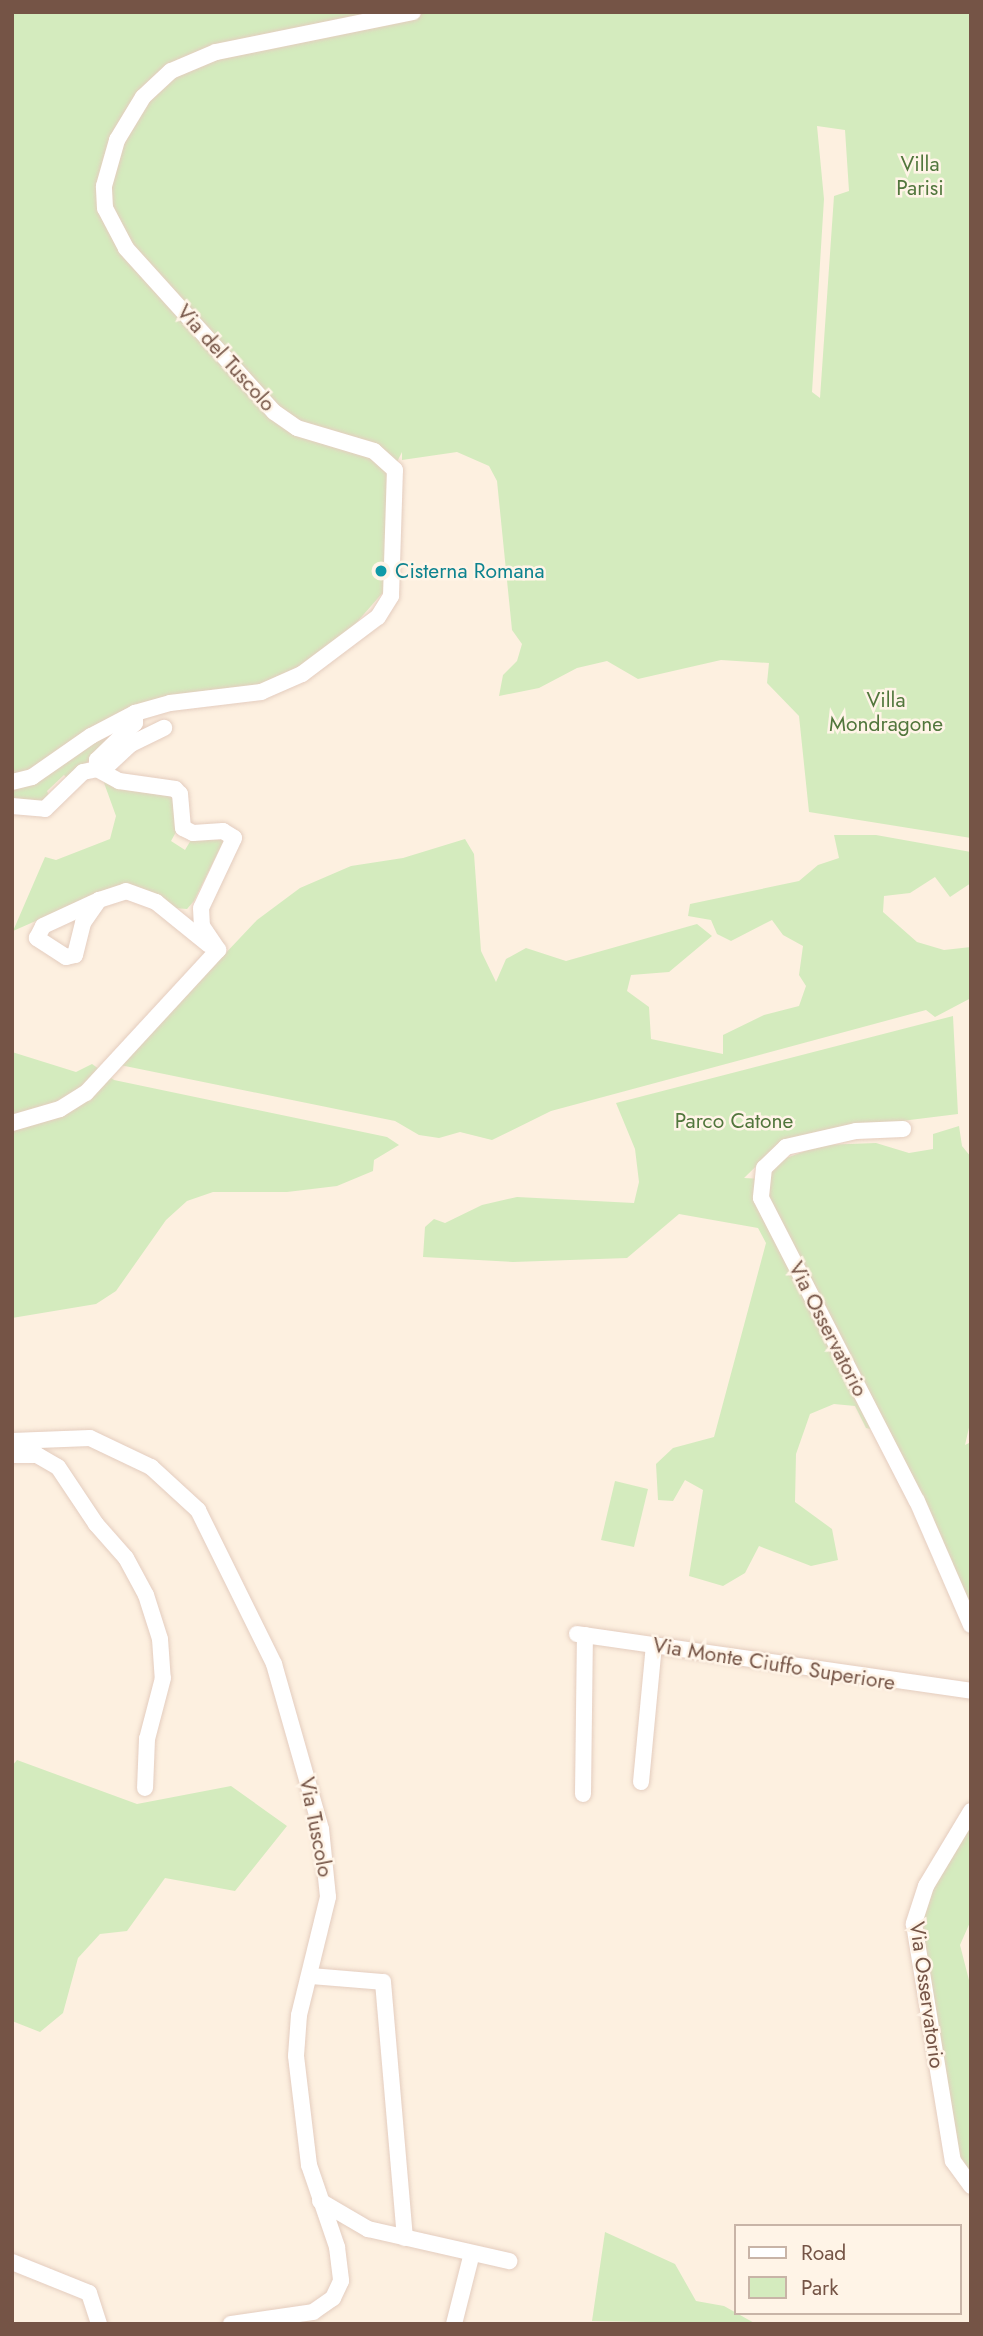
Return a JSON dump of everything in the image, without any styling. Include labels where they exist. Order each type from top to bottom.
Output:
[{"type":"street","name":"Via del Tuscolo","points":[[12,782],[32,777],[91,736],[135,713],[170,703],[261,692],[302,674],[378,617],[391,596],[398,480],[395,470],[374,452],[297,428],[274,412],[126,248],[105,208],[104,186],[117,140],[143,97],[170,71],[195,58],[413,12]]},
{"type":"street","points":[[135,713],[135,723],[97,760],[100,770],[119,781],[175,789],[180,794],[183,828],[193,833],[223,831],[234,838],[201,908],[202,926],[218,950]]},
{"type":"street","points":[[12,806],[45,809],[83,772],[100,770],[131,744],[164,728]]},
{"type":"street","points":[[99,900],[125,891],[139,894],[166,909],[218,950]]},
{"type":"street","points":[[12,1123],[60,1109],[86,1093],[218,950]]},
{"type":"street","name":"Via Osservatorio","points":[[903,1129],[856,1131],[786,1147],[764,1168],[761,1198],[917,1500],[971,1625]]},
{"type":"street","name":"Via Tuscolo","points":[[12,1441],[79,1436],[126,1452],[173,1483],[212,1532],[278,1674],[321,1829],[328,1891],[299,2015],[296,2056],[309,2165],[340,2258],[342,2277],[335,2296],[309,2314],[231,2324]]},
{"type":"street","points":[[12,1455],[37,1455],[58,1467],[96,1524],[127,1558],[146,1595],[160,1639],[163,1678],[147,1739],[145,1788]]},
{"type":"street","name":"Via Monte Ciuffo Superiore","points":[[583,1794],[581,1635],[971,1692]]},
{"type":"street","points":[[641,1782],[654,1645]]},
{"type":"street","name":"Via Osservatorio","points":[[971,1811],[926,1886],[914,1924],[953,2161],[971,2186]]},
{"type":"street","points":[[310,1976],[383,1982],[405,2238]]},
{"type":"street","points":[[319,2200],[355,2224],[509,2261]]},
{"type":"street","points":[[454,2324],[472,2253]]},
{"type":"street","points":[[12,2262],[89,2293],[99,2324]]},
{"type":"green space","points":[[12,12],[971,12],[971,838],[809,812],[799,716],[767,683],[769,663],[721,660],[638,679],[607,661],[577,668],[539,688],[499,696],[503,675],[517,661],[522,644],[512,630],[497,481],[489,466],[457,452],[402,460],[402,452],[390,476],[385,590],[344,637],[274,683],[159,698],[119,728],[70,781],[64,775],[47,791],[50,797],[34,808],[12,803]],"holes":[[[817,126],[845,130],[849,191],[834,196],[820,398],[812,392],[824,199]]]},
{"type":"green space","points":[[103,780],[120,789],[175,797],[176,832],[171,841],[185,850],[191,840],[224,840],[194,901],[187,909],[174,908],[143,892],[63,909],[13,931],[45,857],[56,860],[110,839],[116,816]]},
{"type":"green space","points":[[834,835],[876,835],[971,852],[971,883],[950,897],[935,877],[910,893],[884,896],[883,912],[917,942],[944,950],[971,947],[971,998],[935,1017],[926,1010],[551,1111],[492,1140],[460,1132],[439,1138],[419,1135],[395,1121],[120,1065],[257,920],[300,888],[351,866],[403,858],[465,839],[474,854],[481,951],[496,982],[506,959],[526,948],[566,961],[697,924],[712,936],[669,972],[631,975],[627,991],[649,1007],[651,1039],[723,1054],[723,1035],[764,1015],[799,1006],[806,986],[799,975],[803,946],[783,935],[772,920],[731,941],[717,934],[711,920],[688,916],[690,904],[799,881],[818,865],[839,858]]},
{"type":"green space","name":"Parco Catone","points":[[953,1016],[958,1114],[829,1130],[780,1143],[744,1178],[766,1179],[775,1162],[822,1145],[876,1143],[909,1153],[933,1149],[933,1134],[959,1126],[962,1146],[971,1157],[971,1419],[965,1445],[971,1442],[971,1609],[891,1434],[866,1428],[855,1406],[834,1404],[810,1414],[796,1454],[795,1502],[832,1529],[838,1560],[811,1566],[759,1546],[745,1573],[723,1586],[689,1576],[703,1490],[685,1480],[673,1501],[658,1500],[656,1464],[673,1448],[714,1437],[766,1243],[758,1228],[679,1214],[627,1258],[513,1262],[423,1257],[425,1227],[434,1219],[445,1223],[482,1205],[517,1197],[634,1203],[639,1182],[635,1149],[616,1103]]},
{"type":"green space","points":[[12,1052],[76,1072],[92,1064],[114,1080],[387,1137],[399,1145],[374,1160],[373,1171],[337,1186],[287,1192],[213,1192],[187,1201],[166,1220],[116,1291],[96,1304],[12,1318]]},
{"type":"green space","points":[[615,1481],[648,1489],[634,1547],[601,1540]]},
{"type":"green space","points":[[17,1760],[137,1804],[231,1786],[287,1826],[235,1891],[165,1878],[127,1931],[100,1934],[78,1958],[63,2013],[40,2032],[12,2021],[12,1766]]},
{"type":"green space","points":[[971,1822],[971,1920],[960,1945],[971,1988],[971,2183],[961,2170],[921,1926],[927,1897]]},
{"type":"green space","points":[[605,2232],[675,2264],[696,2301],[724,2306],[734,2312],[734,2315],[740,2315],[756,2324],[592,2321]]},
{"type":"place","name":"Cisterna Romana","points":[[381,571]]},
{"type":"park label","name":"Villa Parisi","points":[[920,176]]},
{"type":"park label","name":"Villa Mondragone","points":[[886,712]]}]
